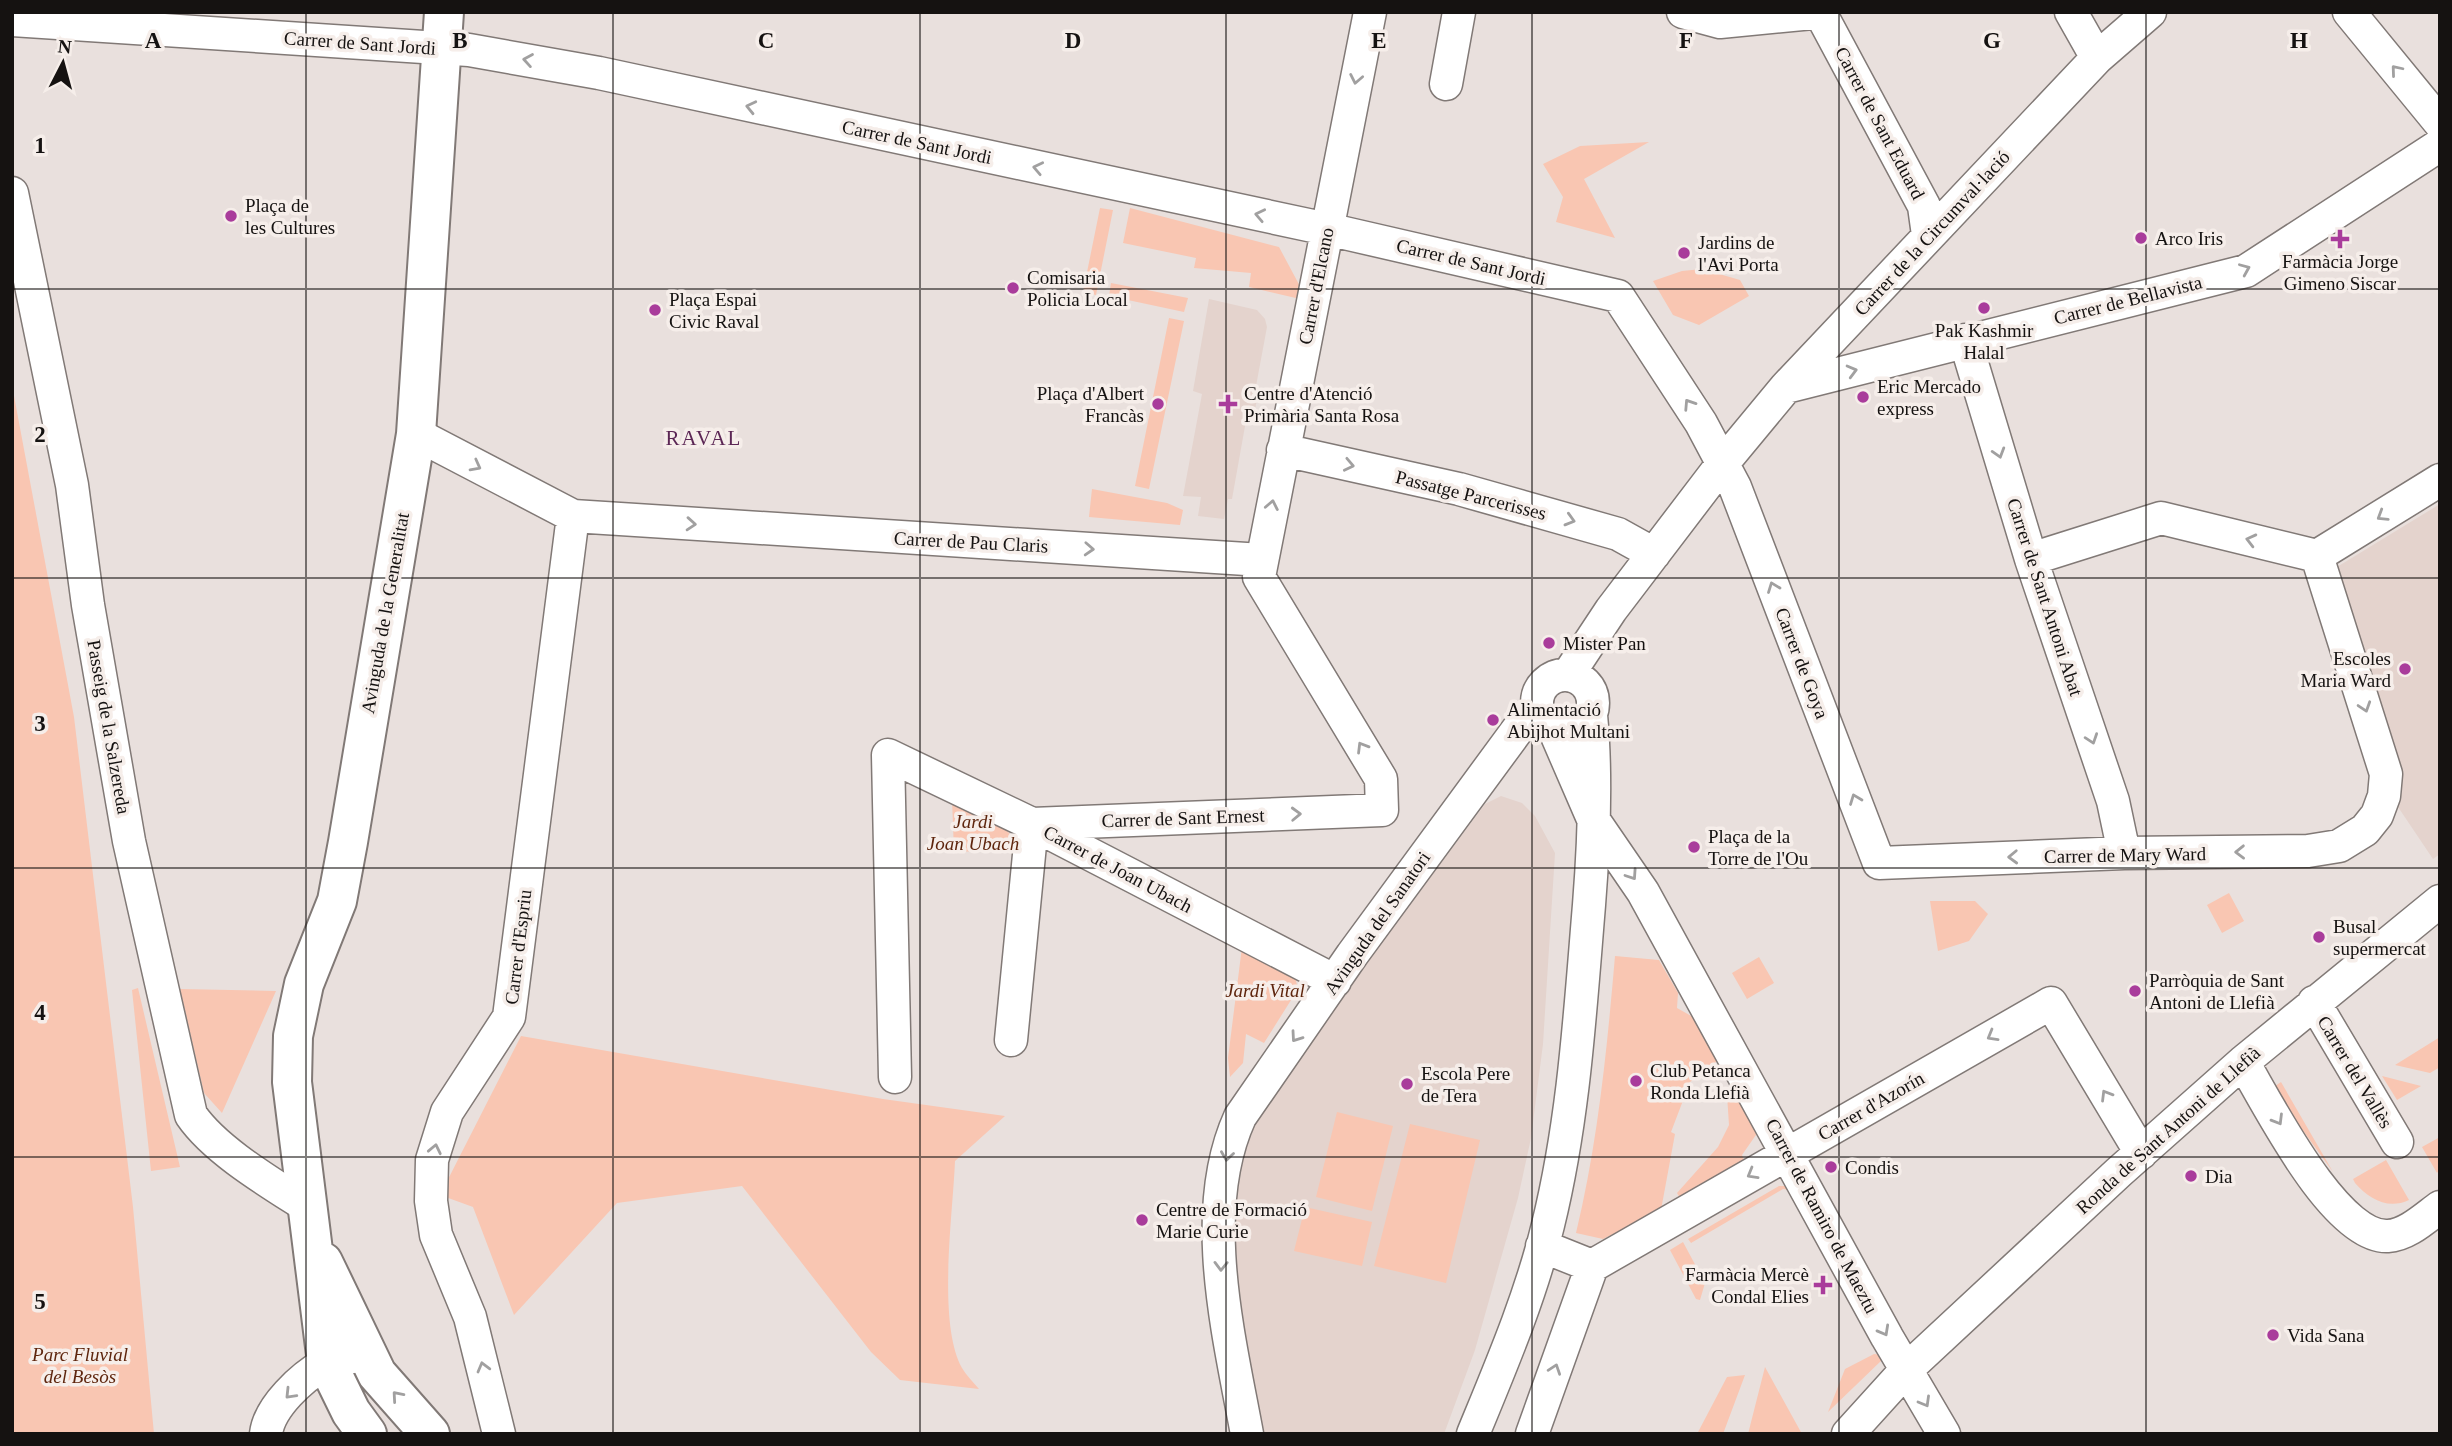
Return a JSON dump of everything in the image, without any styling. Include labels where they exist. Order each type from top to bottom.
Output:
[{"type":"street","name":"Carrer d'Elcano","points":[[1262,559],[1370,12]]},
{"type":"street","points":[[1446,84],[1459,12]]},
{"type":"street","points":[[1684,12],[1720,22],[1822,13]]},
{"type":"street","points":[[2071,12],[2097,58]]},
{"type":"street","name":"Carrer de la Circumval·lació","points":[[1723,463],[1786,387],[1928,234],[2097,58],[2150,12]]},
{"type":"street","points":[[2349,12],[2440,123]]},
{"type":"street","name":"Carrer de Sant Eduard","points":[[1822,13],[1924,206],[1928,234]]},
{"type":"street","name":"Carrer de Sant Jordi","points":[[12,20],[442,31],[469,50],[599,73],[1327,229],[1618,296],[1723,463]]},
{"type":"street","name":"Avinguda de la Generalitat","points":[[314,1243],[305,1205],[292,1082],[293,1036],[304,984],[339,889],[416,434],[442,31]]},
{"type":"street","name":"Carrer de Bellavista","points":[[1786,387],[2246,271],[2440,145]]},
{"type":"street","name":"Passeig de la Salzereda","points":[[12,193],[72,485],[88,605],[129,841],[191,1115],[197,1124],[248,1167],[305,1205]]},
{"type":"street","name":"Carrer de Sant Antoni Abat","points":[[1965,340],[2031,559],[2113,802],[2124,853]]},
{"type":"street","name":"Carrer de Pau Claris","points":[[416,434],[573,516],[1262,559]]},
{"type":"street","name":"Passatge Parcerisses","points":[[1283,450],[1459,489],[1618,534],[1654,554]]},
{"type":"street","points":[[1568,675],[1611,610],[1723,463]]},
{"type":"street","name":"Carrer de Goya","points":[[1723,463],[1879,863]]},
{"type":"street","points":[[2031,559],[2161,519],[2317,556],[2440,480]]},
{"type":"street","name":"Carrer d'Espriu","points":[[499,1434],[470,1317],[436,1235],[431,1188],[432,1160],[447,1112],[509,1017],[573,516]]},
{"type":"street","name":"Carrer de Mary Ward","points":[[1879,863],[2124,853],[2308,851],[2339,846],[2365,830],[2376,815],[2384,796],[2386,774],[2317,556]]},
{"type":"street","name":"Carrer de Sant Ernest","points":[[1032,824],[1382,810],[1381,779],[1259,578],[1262,559]]},
{"type":"street","points":[[1474,1434],[1542,1246],[1569,1122],[1584,978],[1593,819],[1595,755],[1591,715],[1594,700],[1588,685],[1568,675],[1558,675],[1541,687],[1537,696],[1546,721],[1576,730],[1591,715]]},
{"type":"street","name":"Carrer de Ramiro de Maeztu","points":[[1546,721],[1593,819],[1643,892],[1790,1154],[1906,1370],[1944,1434]]},
{"type":"street","name":"Avinguda del Sanatori","points":[[1247,1434],[1220,1278],[1222,1198],[1229,1141],[1240,1117],[1335,981],[1518,729],[1546,721]]},
{"type":"street","name":"Carrer de Joan Ubach","points":[[895,1077],[888,755],[1032,824],[1335,981]]},
{"type":"street","points":[[1011,1040],[1032,824]]},
{"type":"street","name":"Ronda de Sant Antoni de Llefià","points":[[1848,1434],[1906,1370],[2141,1153],[2314,1002],[2440,901]]},
{"type":"street","name":"Carrer del Vallès","points":[[2314,1002],[2397,1142]]},
{"type":"street","name":"Carrer d'Azorín","points":[[1592,1266],[2051,1003],[2141,1153]]},
{"type":"street","points":[[2243,1062],[2320,1189],[2354,1223],[2374,1233],[2388,1236],[2409,1229],[2440,1208]]},
{"type":"street","points":[[314,1243],[377,1374],[430,1434]]},
{"type":"street","points":[[314,1243],[316,1287],[327,1363],[351,1412],[367,1434]]},
{"type":"street","points":[[1532,1434],[1592,1266],[1542,1246]]},
{"type":"street","points":[[266,1434],[268,1421],[288,1394],[327,1363],[368,1355]]},
{"type":"shaded area","name":"Centre d'Atenció Primària Santa Rosa","points":[[1209,299],[1257,310],[1265,319],[1267,327],[1256,386],[1259,387],[1254,416],[1247,415],[1232,499],[1228,499],[1224,519],[1198,516],[1201,497],[1183,496],[1202,394],[1193,391]]},
{"type":"shaded area","name":"Escoles Maria Ward","points":[[2440,504],[2440,854],[2433,859],[2396,804],[2402,772],[2337,567]]},
{"type":"shaded area","name":"Escola Pere de Tera","points":[[1501,796],[1522,803],[1535,816],[1555,853],[1543,1044],[1531,1138],[1518,1198],[1475,1350],[1444,1434],[1258,1434],[1230,1251],[1246,1124],[1485,804]]},
{"type":"green space","points":[[1649,142],[1584,179],[1615,238],[1556,222],[1563,197],[1543,164],[1580,146]]},
{"type":"green space","points":[[1100,208],[1113,210],[1096,295],[1083,292]]},
{"type":"green space","points":[[1130,208],[1279,247],[1302,290],[1300,299],[1249,287],[1251,273],[1194,268],[1196,258],[1123,243]]},
{"type":"green space","points":[[1702,269],[1740,280],[1749,296],[1699,325],[1673,315],[1653,281],[1682,271]]},
{"type":"green space","points":[[1111,283],[1188,298],[1184,312],[1109,296]]},
{"type":"green space","points":[[1169,318],[1184,321],[1149,489],[1135,486]]},
{"type":"green space","name":"Parc Fluvial del Besòs","points":[[12,385],[74,717],[133,1207],[154,1434],[12,1434]]},
{"type":"green space","points":[[1092,489],[1167,503],[1183,510],[1180,525],[1089,517]]},
{"type":"green space","name":"Jardi Joan Ubach","points":[[952,799],[1002,826],[1011,835],[1009,850],[954,852]]},
{"type":"green space","points":[[2229,893],[2244,921],[2222,933],[2207,905]]},
{"type":"green space","points":[[1930,901],[1975,901],[1988,914],[1969,941],[1938,951]]},
{"type":"green space","name":"Jardi Vital","points":[[1242,947],[1294,973],[1298,989],[1264,1043],[1246,1034],[1243,1063],[1230,1077],[1228,1058]]},
{"type":"green space","name":"Club Petanca Ronda Llefià","points":[[1615,956],[1659,960],[1678,993],[1677,1008],[1693,1017],[1717,1061],[1685,1086],[1687,1090],[1671,1132],[1675,1134],[1661,1210],[1603,1239],[1576,1233],[1596,1130]]},
{"type":"green space","points":[[1759,957],[1774,983],[1747,999],[1732,973]]},
{"type":"green space","points":[[138,988],[180,1167],[151,1171],[132,990]]},
{"type":"green space","points":[[180,989],[276,991],[222,1113],[204,1093]]},
{"type":"green space","points":[[521,1036],[883,1099],[1005,1116],[955,1161],[948,1268],[950,1324],[954,1348],[962,1368],[979,1389],[900,1380],[871,1352],[742,1186],[617,1203],[514,1315],[473,1207],[440,1195]]},
{"type":"green space","points":[[2440,1037],[2440,1067],[2430,1073],[2395,1065]]},
{"type":"green space","points":[[2382,1076],[2421,1086],[2397,1100]]},
{"type":"green space","points":[[2281,1082],[2333,1172],[2272,1088]]},
{"type":"green space","points":[[1735,1091],[1758,1132],[1742,1155],[1744,1160],[1680,1198],[1677,1193],[1718,1147],[1729,1125],[1727,1095]]},
{"type":"green space","points":[[1337,1112],[1393,1126],[1372,1211],[1316,1197]]},
{"type":"green space","points":[[1410,1124],[1480,1140],[1446,1283],[1374,1266]]},
{"type":"green space","points":[[2440,1137],[2440,1169],[2437,1173],[2422,1147]]},
{"type":"green space","points":[[2386,1160],[2409,1200],[2394,1204],[2379,1201],[2366,1194],[2355,1183],[2353,1179]]},
{"type":"green space","points":[[1779,1186],[1791,1190],[1783,1189],[1691,1243],[1688,1239]]},
{"type":"green space","points":[[1305,1207],[1372,1222],[1362,1266],[1294,1251]]},
{"type":"green space","points":[[1683,1242],[1705,1283],[1700,1300],[1696,1299],[1670,1250]]},
{"type":"green space","points":[[1874,1354],[1882,1355],[1882,1360],[1828,1412],[1845,1369]]},
{"type":"green space","points":[[1765,1367],[1802,1434],[1748,1434]]},
{"type":"green space","points":[[1745,1375],[1723,1434],[1697,1434],[1727,1377]]},
{"type":"place","name":"Plaça de les Cultures","points":[[231,216]]},
{"type":"place","name":"Arco Iris","points":[[2141,238]]},
{"type":"place","name":"Farmàcia Jorge Gimeno Siscar","points":[[2340,239]]},
{"type":"place","name":"Jardins de l'Avi Porta","points":[[1684,253]]},
{"type":"place","name":"Comisaria Policia Local","points":[[1013,288]]},
{"type":"place","name":"Pak Kashmir Halal","points":[[1984,308]]},
{"type":"place","name":"Plaça Espai Civic Raval","points":[[655,310]]},
{"type":"place","name":"Eric Mercado express","points":[[1863,397]]},
{"type":"place","name":"Plaça d'Albert Francàs","points":[[1158,404]]},
{"type":"place","name":"Centre d'Atenció Primària Santa Rosa","points":[[1228,404]]},
{"type":"place","name":"Mister Pan","points":[[1549,643]]},
{"type":"place","name":"Escoles Maria Ward","points":[[2405,669]]},
{"type":"place","name":"Alimentació Abijhot Multani","points":[[1493,720]]},
{"type":"place","name":"Plaça de la Torre de l'Ou","points":[[1694,847]]},
{"type":"place","name":"Busal supermercat","points":[[2319,937]]},
{"type":"place","name":"Parròquia de Sant Antoni de Llefià","points":[[2135,991]]},
{"type":"place","name":"Club Petanca Ronda Llefià","points":[[1636,1081]]},
{"type":"place","name":"Escola Pere de Tera","points":[[1407,1084]]},
{"type":"place","name":"Condis","points":[[1831,1167]]},
{"type":"place","name":"Dia","points":[[2191,1176]]},
{"type":"place","name":"Centre de Formació Marie Curie","points":[[1142,1220]]},
{"type":"place","name":"Farmàcia Mercè Condal Elies","points":[[1823,1285]]},
{"type":"place","name":"Vida Sana","points":[[2273,1335]]},
{"type":"district","name":"RAVAL","points":[[704,438]]}]
